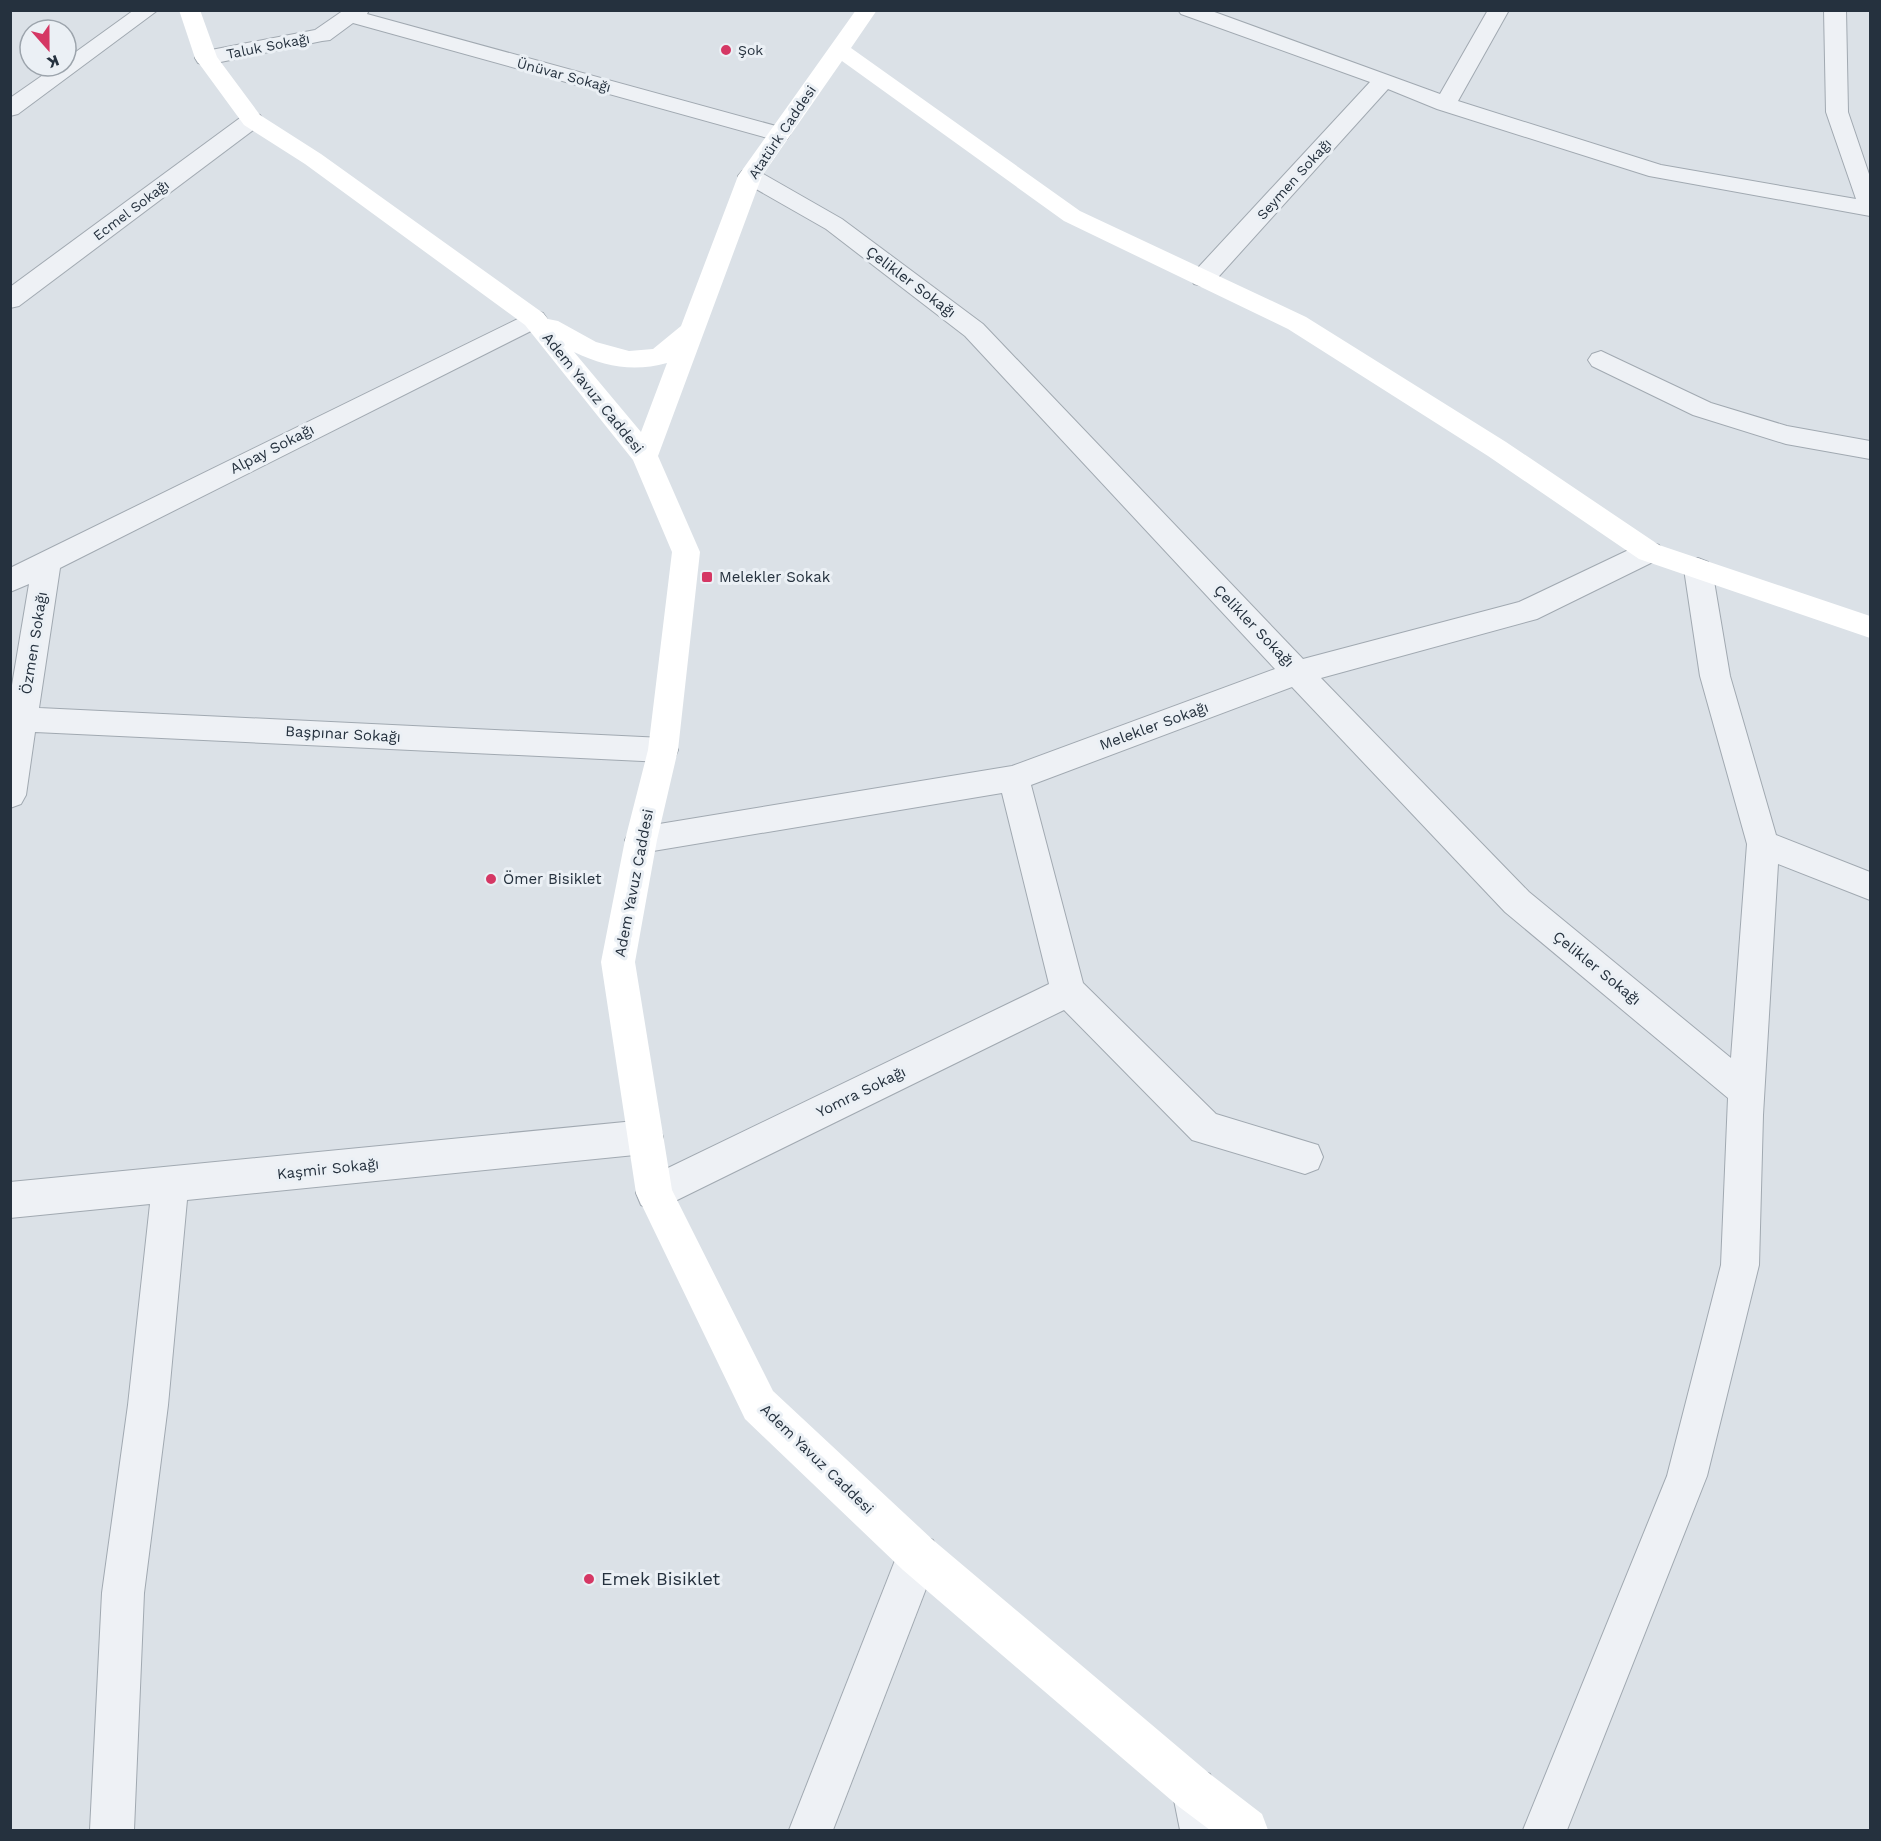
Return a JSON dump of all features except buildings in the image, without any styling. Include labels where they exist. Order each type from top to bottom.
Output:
[{"type":"main road","name":"Adem Yavuz Caddesi","points":[[189,10],[206,58],[252,120],[313,159],[534,319],[645,456],[686,552],[663,750],[641,840],[618,962],[654,1193],[759,1405],[918,1555],[1198,1810],[1246,1830]]},
{"type":"main road","name":"Atatürk Caddesi","points":[[645,456],[750,176],[867,10]]},
{"type":"main road","points":[[839,49],[1072,216],[1298,323],[1497,449],[1649,552],[1870,627]]},
{"type":"main road","points":[[534,319],[594,352],[626,359],[659,357],[691,331]]},
{"type":"street","points":[[12,106],[148,10]]},
{"type":"street","points":[[1188,10],[1445,104],[1657,171],[1870,207]]},
{"type":"street","points":[[1445,104],[1499,10]]},
{"type":"street","points":[[1835,10],[1837,112],[1870,207]]},
{"type":"street","name":"Taluk Sokağı","points":[[206,58],[322,34],[354,13]]},
{"type":"street","name":"Ünüvar Sokağı","points":[[354,13],[779,134]]},
{"type":"street","name":"Seymen Sokağı","points":[[1203,278],[1384,80]]},
{"type":"street","name":"Ecmel Sokağı","points":[[10,300],[252,120]]},
{"type":"street","name":"Çelikler Sokağı","points":[[750,176],[834,224],[974,330],[1517,902],[1747,1092]]},
{"type":"street","name":"Alpay Sokağı","points":[[10,581],[534,319]]},
{"type":"street","points":[[1602,360],[1702,409],[1786,435],[1870,450]]},
{"type":"street","name":"Melekler Sokağı","points":[[641,840],[1014,778],[1299,672],[1527,611],[1649,552]]},
{"type":"street","name":"Özmen Sokağı","points":[[10,795],[47,562]]},
{"type":"street","points":[[1545,1830],[1686,1476],[1740,1266],[1747,1092],[1763,844],[1714,676],[1698,569]]},
{"type":"street","name":"Başpınar Sokağı","points":[[22,719],[663,750]]},
{"type":"street","points":[[1014,778],[1068,991],[1205,1128],[1305,1156]]},
{"type":"street","points":[[1763,844],[1870,885]]},
{"type":"street","name":"Yomra Sokağı","points":[[654,1193],[1068,991]]},
{"type":"street","name":"Kaşmir Sokağı","points":[[10,1200],[645,1137]]},
{"type":"street","points":[[112,1830],[123,1593],[148,1405],[170,1185]]},
{"type":"street","points":[[811,1830],[918,1555]]},
{"type":"place","name":"Şok","points":[[726,50]]},
{"type":"place","name":"Melekler Sokak","points":[[707,577]]},
{"type":"place","name":"Ömer Bisiklet","points":[[491,879]]},
{"type":"place","name":"Emek Bisiklet","points":[[589,1579]]}]
